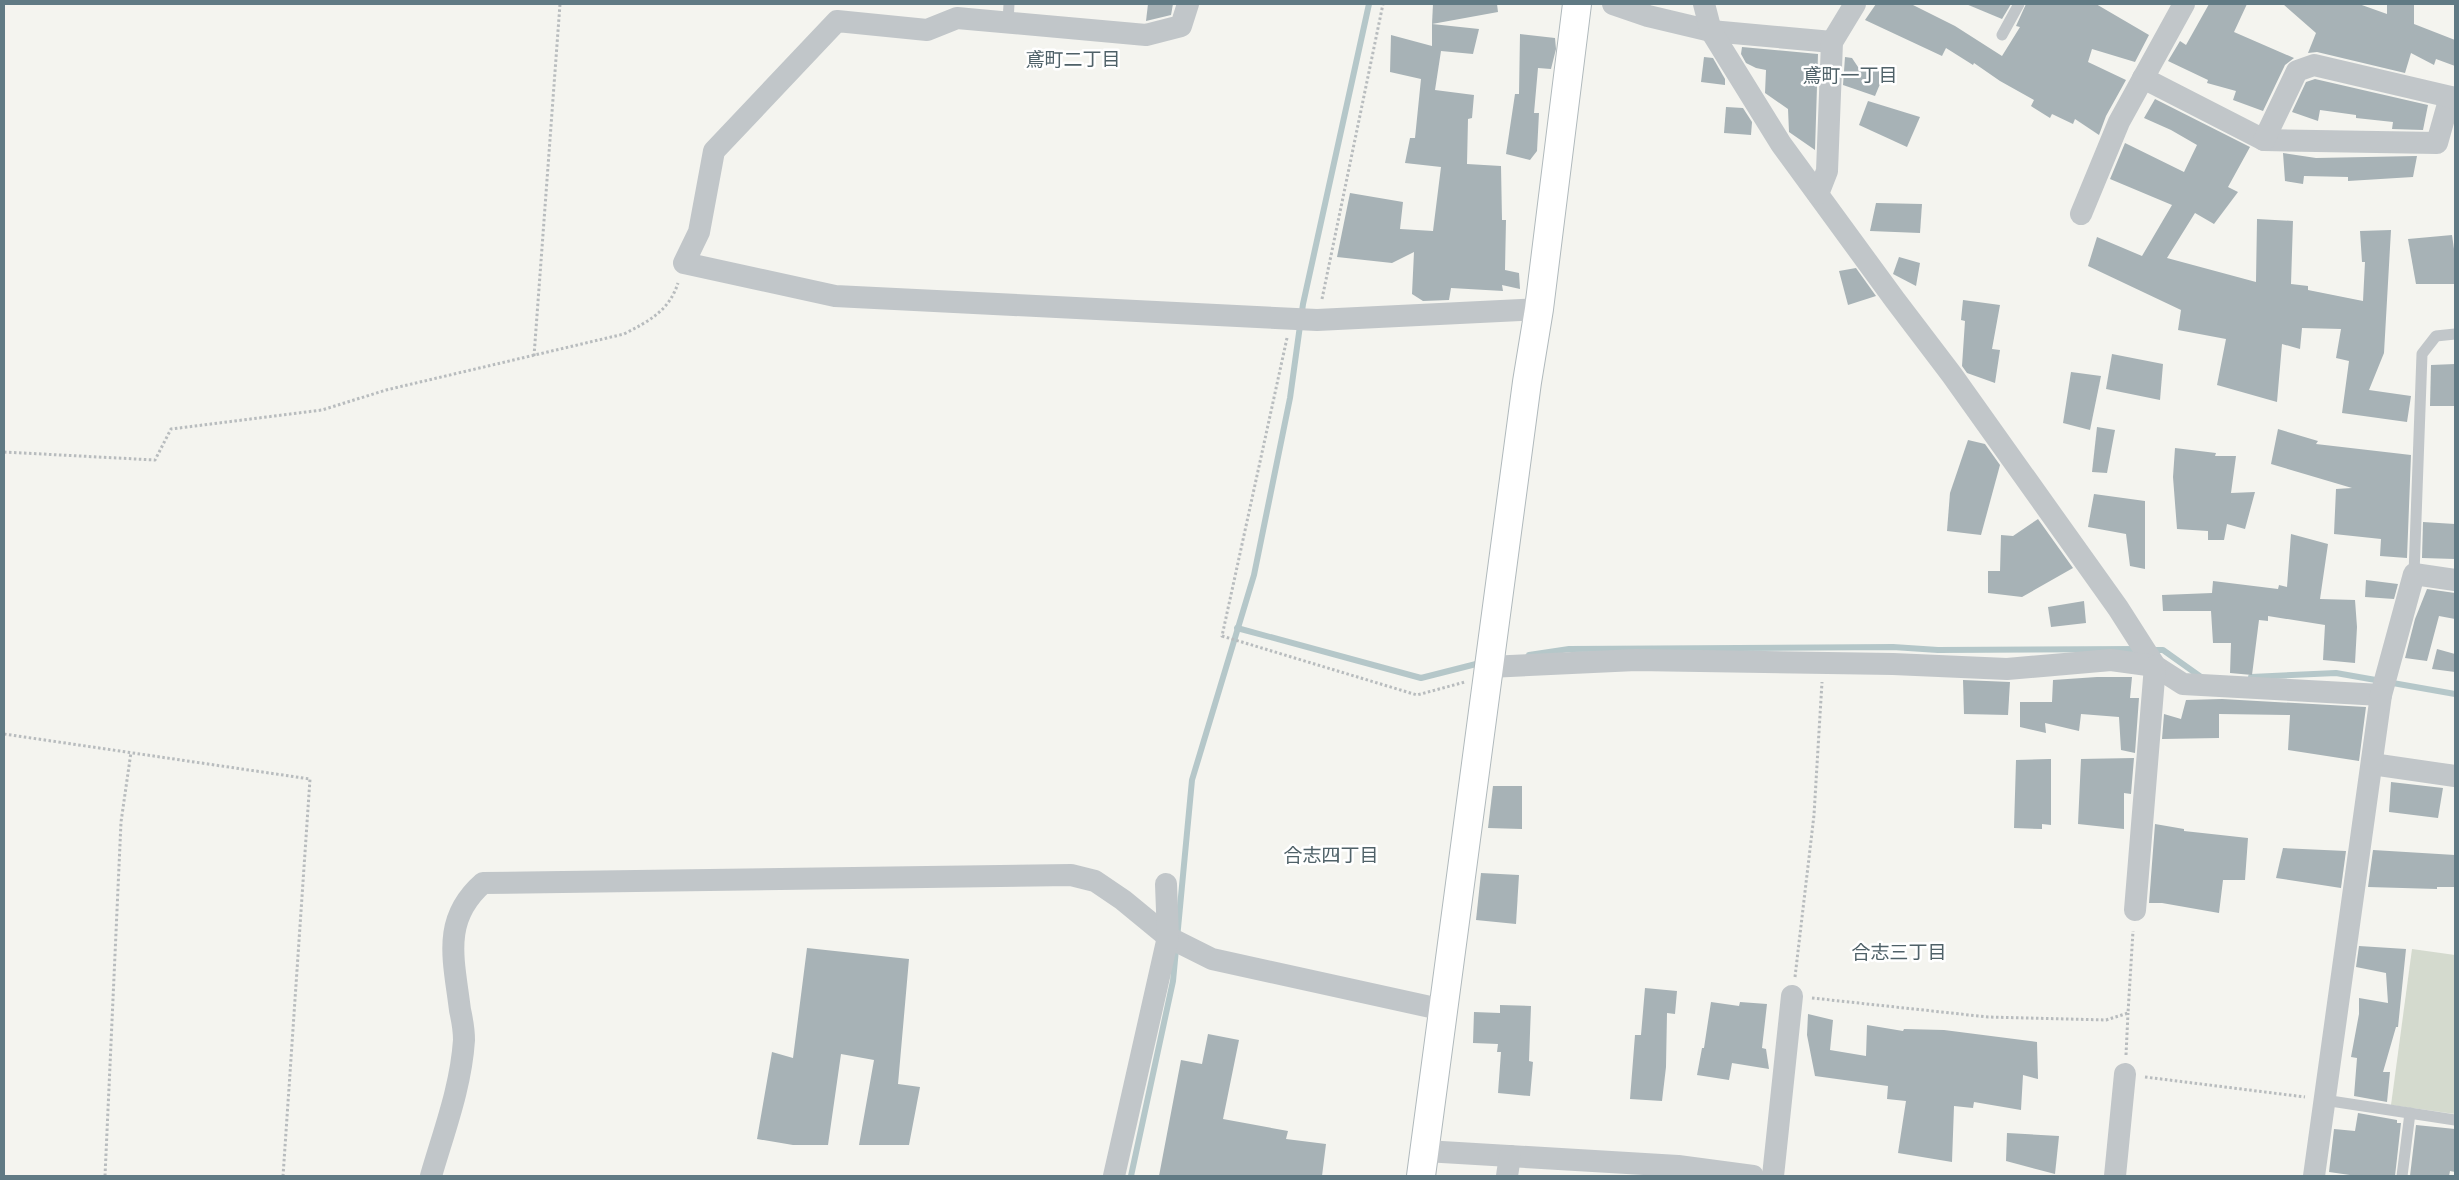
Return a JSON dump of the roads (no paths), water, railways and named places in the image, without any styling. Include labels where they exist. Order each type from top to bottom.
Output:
[{"type":"street","points":[[1188,4],[1182,26],[1146,35],[1008,13],[957,18],[927,30],[837,21],[714,151],[699,232],[684,263],[836,296],[1318,320],[1539,309]]},
{"type":"street","points":[[1577,4],[1539,309],[1527,382],[1423,1164],[1678,1166],[1753,1176]]},
{"type":"street","points":[[1613,4],[1648,16],[1711,32],[1832,42]]},
{"type":"street","points":[[1704,4],[1711,32],[1781,144],[1952,375],[2118,608],[2155,666],[2183,684],[2381,695]]},
{"type":"street","points":[[1818,194],[1826,171],[1832,42],[1855,4]]},
{"type":"street","points":[[2082,214],[2120,122],[2184,4]]},
{"type":"street","points":[[2144,78],[2264,140],[2437,143],[2452,97],[2314,64],[2296,71],[2264,140]]},
{"type":"street","points":[[2314,1176],[2358,847],[2381,695],[2414,574],[2455,580]]},
{"type":"street","points":[[1489,667],[1636,660],[2007,669],[2111,660],[2155,666]]},
{"type":"street","points":[[2134,910],[2155,666]]},
{"type":"street","points":[[2372,764],[2455,776]]},
{"type":"street","points":[[431,1176],[458,1084],[464,1038],[453,950],[457,917],[468,896],[483,883],[1071,874],[1095,882],[1123,900],[1168,937],[1212,959],[1444,1010]]},
{"type":"street","points":[[1114,1176],[1168,937],[1166,884]]},
{"type":"street","points":[[1773,1176],[1792,996]]},
{"type":"street","points":[[2115,1176],[2125,1074]]},
{"type":"lane","points":[[2002,35],[2019,4]]},
{"type":"lane","points":[[2414,574],[2422,354],[2436,336],[2455,334]]},
{"type":"lane","points":[[2324,1100],[2455,1120]]},
{"type":"lane","points":[[2402,1176],[2410,1114]]},
{"type":"waterway","points":[[1131,1176],[1173,981],[1192,780],[1254,575],[1290,398],[1303,304],[1369,4]]},
{"type":"waterway","points":[[1237,628],[1421,678],[1484,662]]},
{"type":"waterway","points":[[1529,655],[1569,649],[1893,647],[1938,650],[2138,649]]},
{"type":"waterway","points":[[2150,650],[2163,650],[2201,677]]},
{"type":"waterway","points":[[2251,677],[2336,673],[2455,694]]},
{"type":"district","name":"鳶町二丁目","points":[[1073,59]]},
{"type":"district","name":"鳶町一丁目","points":[[1850,75]]},
{"type":"district","name":"合志四丁目","points":[[1331,855]]},
{"type":"district","name":"合志三丁目","points":[[1899,952]]}]
